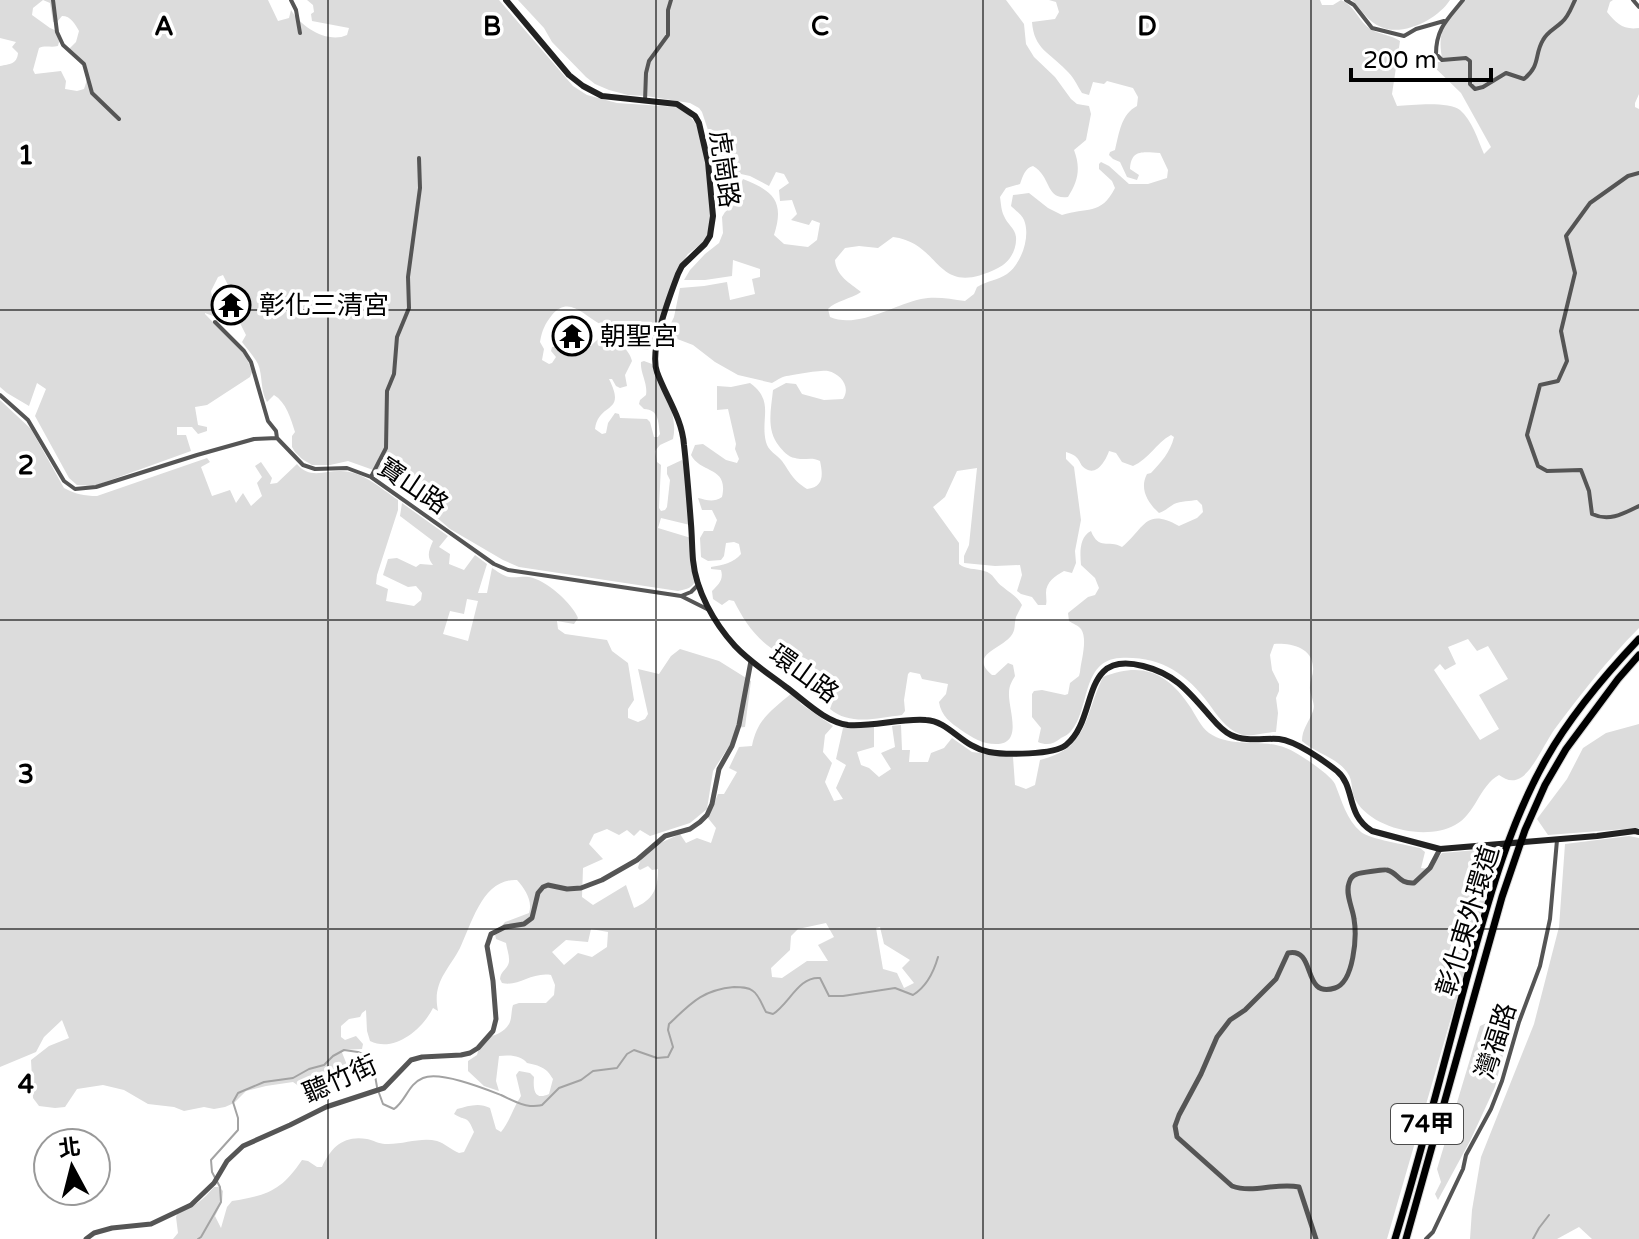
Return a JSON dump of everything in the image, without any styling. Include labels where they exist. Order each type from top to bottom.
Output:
[{"type":"main road","name":"虎崗路","points":[[506,0],[569,75],[583,86],[602,96],[677,104],[695,116],[699,123],[708,162],[713,216],[710,236],[678,274],[654,352],[657,372],[678,418],[684,441],[693,563],[699,584]]},
{"type":"main road","name":"環山路","points":[[699,584],[711,612],[732,643],[824,716],[847,725],[926,720],[944,726],[979,750],[1049,753],[1064,747],[1075,736],[1097,679],[1105,668],[1118,663],[1140,665],[1163,672],[1179,682],[1229,735],[1289,741],[1337,771],[1344,778],[1356,816],[1362,825],[1372,831],[1440,849],[1639,832]]},
{"type":"main road","name":"彰化東外環道","points":[[1397,1239],[1517,842],[1559,746],[1639,642]]},
{"type":"main road","name":"彰化東外環道","points":[[1615,677],[1639,655]]},
{"type":"main road","name":"74甲","points":[[1615,677],[1639,662]]},
{"type":"main road","name":"74甲","points":[[1510,860],[1542,784]]},
{"type":"main road","name":"彰化東外環道","points":[[1409,1239],[1466,1010]]},
{"type":"street","points":[[53,0],[57,32],[63,45],[84,64],[92,93],[119,119]]},
{"type":"street","points":[[291,0],[300,33]]},
{"type":"street","points":[[645,101],[649,61],[668,35],[671,0]]},
{"type":"street","points":[[1346,0],[1354,5],[1372,28],[1404,36],[1444,21]]},
{"type":"street","points":[[1463,0],[1444,21],[1436,41],[1436,54],[1442,60],[1466,58],[1470,61],[1470,84],[1475,89],[1506,73],[1524,79],[1531,73],[1538,61],[1545,35],[1567,17],[1575,0]]},
{"type":"street","points":[[1633,0],[1639,7]]},
{"type":"street","points":[[371,477],[386,448],[387,386],[394,374],[397,337],[409,308],[408,277],[420,188],[419,158]]},
{"type":"street","points":[[1639,173],[1628,176],[1590,203],[1566,236],[1575,273],[1561,331],[1567,361],[1558,381],[1540,385],[1527,435],[1538,466],[1547,471],[1581,470],[1589,491],[1592,514],[1603,519],[1639,506]]},
{"type":"street","points":[[0,395],[28,420],[64,481],[75,489],[96,487],[254,439],[277,438],[268,421],[251,362],[215,322]]},
{"type":"street","name":"寶山路","points":[[277,438],[303,465],[315,469],[347,468],[371,477],[494,564],[508,570],[681,596],[711,612]]},
{"type":"street","points":[[681,596],[699,584]]},
{"type":"street","name":"聽竹街","points":[[86,1239],[94,1233],[112,1228],[151,1224],[191,1205],[214,1183],[227,1161],[243,1146],[326,1107],[384,1088],[411,1060],[461,1055],[478,1048],[493,1031],[496,1019],[487,946],[491,934],[505,927],[524,924],[532,918],[538,893],[543,887],[581,888],[602,880],[637,860],[665,836],[690,829],[707,815],[719,769],[739,725],[751,661]]},
{"type":"street","name":"灣福路","points":[[1426,1239],[1433,1232],[1463,1169],[1466,1155],[1491,1109],[1540,966],[1550,919],[1557,839]]},
{"type":"street","points":[[1316,1239],[1299,1187],[1286,1185],[1242,1189],[1232,1186],[1177,1137],[1175,1126],[1217,1037],[1230,1020],[1245,1010],[1276,979],[1288,953],[1297,951],[1301,954],[1311,979],[1323,989],[1338,987],[1344,982],[1349,974],[1354,946],[1355,923],[1349,880],[1355,874],[1386,869],[1404,883],[1414,883],[1430,868],[1440,849]]},
{"type":"shaded area","points":[[0,0],[43,0],[268,0],[278,21],[289,18],[291,10],[308,28],[324,36],[340,37],[347,35],[349,28],[312,21],[313,5],[307,0],[499,0],[573,86],[587,95],[617,103],[677,107],[687,113],[697,125],[704,151],[712,222],[706,240],[688,254],[677,270],[657,338],[648,350],[636,347],[610,327],[576,309],[564,307],[550,318],[540,342],[544,349],[542,360],[549,364],[556,357],[551,351],[552,347],[591,346],[606,336],[617,339],[628,352],[632,361],[625,375],[627,386],[620,388],[609,379],[615,398],[597,420],[595,429],[602,434],[606,433],[615,413],[620,418],[647,419],[654,437],[658,437],[655,414],[639,404],[646,395],[641,362],[652,364],[674,420],[673,439],[655,451],[657,462],[661,465],[659,508],[661,511],[667,507],[670,480],[667,467],[682,460],[686,468],[690,525],[661,518],[658,528],[691,538],[696,579],[693,584],[678,591],[519,567],[450,529],[393,477],[348,461],[312,465],[302,459],[292,447],[295,432],[288,411],[274,395],[267,402],[258,364],[242,342],[246,335],[240,323],[241,317],[249,310],[251,302],[229,287],[223,275],[218,277],[211,291],[215,313],[213,316],[205,314],[246,356],[252,372],[250,377],[207,405],[195,407],[198,425],[207,427],[207,431],[198,434],[192,427],[177,427],[177,435],[186,435],[191,451],[94,486],[77,485],[69,478],[35,416],[46,389],[37,383],[29,406],[0,387],[0,66],[15,61],[18,53],[12,47],[16,42],[0,38]],"holes":[[[43,0],[50,3],[53,22],[62,16],[68,17],[79,31],[76,42],[68,50],[86,72],[84,89],[65,89],[66,81],[61,71],[35,74],[33,70],[39,48],[58,46],[57,31],[32,15],[33,8]]]},
{"type":"shaded area","points":[[518,0],[1006,0],[1024,24],[1026,44],[1034,57],[1055,77],[1071,99],[1077,104],[1089,106],[1091,114],[1086,140],[1074,150],[1078,169],[1074,186],[1068,197],[1056,195],[1033,166],[1026,170],[1020,184],[1006,188],[1000,197],[1001,206],[1015,234],[1015,247],[1006,263],[977,276],[962,278],[950,274],[922,249],[909,241],[893,237],[878,248],[845,248],[835,260],[836,266],[844,279],[861,292],[828,309],[830,317],[852,320],[921,299],[965,301],[977,287],[1007,274],[1020,257],[1026,234],[1023,218],[1011,206],[1013,195],[1029,193],[1062,215],[1098,207],[1110,197],[1115,188],[1099,169],[1101,162],[1129,184],[1148,184],[1167,178],[1168,170],[1160,153],[1135,155],[1130,169],[1139,175],[1137,180],[1127,177],[1120,162],[1109,155],[1115,150],[1124,119],[1137,106],[1138,97],[1133,88],[1107,81],[1104,84],[1093,82],[1089,95],[1082,93],[1071,75],[1043,49],[1033,31],[1032,22],[1055,19],[1059,12],[1056,2],[1049,0],[1320,0],[1322,5],[1333,5],[1341,0],[1369,28],[1400,41],[1392,94],[1397,106],[1421,104],[1455,107],[1471,125],[1484,154],[1491,147],[1461,93],[1429,62],[1443,62],[1441,35],[1456,7],[1463,0],[1613,0],[1607,12],[1617,23],[1639,28],[1639,94],[1635,107],[1639,109],[1639,628],[1574,703],[1526,773],[1513,780],[1499,775],[1462,820],[1443,830],[1401,830],[1375,819],[1356,801],[1349,775],[1342,767],[1302,741],[1314,708],[1310,689],[1312,660],[1304,651],[1287,644],[1274,644],[1270,655],[1272,670],[1279,684],[1276,732],[1244,735],[1235,732],[1181,675],[1148,660],[1120,658],[1107,661],[1092,677],[1077,722],[1070,732],[1053,743],[1038,742],[1041,728],[1032,717],[1032,694],[1042,690],[1068,694],[1070,683],[1079,676],[1084,644],[1081,629],[1069,621],[1068,613],[1095,595],[1099,588],[1095,578],[1081,565],[1084,537],[1091,531],[1097,541],[1122,547],[1152,519],[1179,526],[1203,512],[1197,500],[1177,503],[1159,513],[1146,495],[1144,485],[1147,474],[1168,453],[1174,437],[1171,435],[1133,466],[1122,462],[1116,453],[1109,451],[1100,466],[1090,471],[1075,456],[1066,452],[1066,459],[1074,467],[1081,520],[1076,563],[1072,573],[1064,571],[1049,583],[1046,605],[1038,605],[1032,597],[1017,591],[1022,575],[1020,565],[964,563],[969,545],[977,468],[957,471],[945,497],[933,507],[959,543],[959,564],[990,574],[1022,605],[1013,634],[989,653],[983,662],[992,675],[1008,663],[1013,665],[1015,676],[1009,693],[1013,724],[1010,738],[996,744],[986,743],[961,730],[947,719],[940,707],[939,702],[946,694],[948,684],[922,679],[920,674],[910,672],[902,715],[864,720],[838,714],[830,709],[837,689],[836,677],[816,670],[802,657],[771,648],[750,627],[734,601],[729,600],[722,605],[713,599],[712,591],[722,574],[721,570],[711,567],[731,562],[741,554],[739,544],[734,542],[726,543],[721,560],[708,561],[701,557],[700,538],[704,531],[713,531],[717,520],[712,510],[702,510],[698,498],[719,499],[723,487],[718,475],[695,461],[691,455],[695,445],[703,444],[726,460],[737,463],[739,459],[728,409],[717,410],[717,386],[750,383],[758,390],[764,403],[768,448],[798,482],[807,489],[813,488],[821,480],[820,461],[786,454],[772,433],[773,390],[786,383],[796,384],[802,394],[824,400],[843,399],[845,386],[841,378],[828,371],[787,376],[772,383],[738,375],[693,345],[672,337],[669,327],[680,288],[727,282],[730,300],[755,294],[752,279],[760,277],[760,269],[733,260],[732,276],[684,280],[705,254],[719,243],[723,233],[722,217],[734,205],[743,179],[762,188],[774,199],[778,214],[774,235],[784,244],[808,247],[817,240],[820,223],[812,220],[809,225],[791,220],[797,214],[792,200],[780,201],[779,190],[789,183],[784,174],[776,172],[769,186],[741,174],[709,154],[709,133],[699,108],[690,103],[628,95],[595,84],[552,42],[544,28]],"holes":[[[1468,639],[1477,651],[1488,646],[1508,679],[1479,695],[1499,729],[1480,740],[1434,670],[1440,664],[1445,670],[1456,664],[1448,647]]]},
{"type":"shaded area","points":[[1352,0],[1450,0],[1429,20],[1399,30],[1376,25]]},
{"type":"shaded area","points":[[0,400],[31,429],[64,488],[80,494],[97,496],[207,458],[210,462],[201,467],[212,496],[230,490],[236,503],[243,493],[251,506],[262,496],[257,483],[262,477],[255,466],[261,462],[272,478],[270,484],[277,483],[297,464],[312,473],[340,471],[364,477],[398,500],[398,510],[377,575],[376,584],[388,589],[386,601],[414,606],[421,600],[422,593],[416,586],[408,587],[383,575],[388,559],[397,558],[416,567],[420,564],[433,565],[429,550],[433,541],[400,516],[402,503],[448,536],[439,547],[450,554],[449,564],[464,570],[475,555],[487,564],[478,593],[487,593],[492,568],[507,576],[536,579],[564,599],[578,618],[574,624],[557,621],[558,629],[565,634],[607,640],[612,651],[628,663],[634,700],[628,709],[628,718],[638,722],[648,714],[638,669],[659,674],[680,649],[719,661],[751,681],[745,727],[736,728],[731,743],[713,771],[707,809],[690,823],[650,836],[640,830],[634,836],[627,830],[619,835],[607,829],[594,834],[589,844],[603,859],[583,868],[582,897],[593,905],[626,885],[634,908],[646,901],[655,888],[658,869],[652,870],[648,866],[638,868],[644,855],[660,843],[680,834],[686,843],[697,838],[711,843],[716,828],[708,818],[718,794],[724,794],[737,772],[729,768],[739,747],[752,746],[762,722],[792,693],[801,704],[833,726],[825,735],[823,752],[832,763],[825,782],[834,801],[843,799],[836,788],[846,765],[836,759],[843,728],[874,727],[874,747],[857,752],[861,765],[879,777],[891,769],[881,753],[895,747],[892,726],[901,725],[902,750],[910,750],[909,762],[928,762],[931,753],[944,748],[952,738],[972,752],[1013,757],[1015,785],[1026,789],[1035,785],[1040,760],[1068,747],[1083,729],[1103,677],[1130,670],[1153,673],[1164,679],[1182,696],[1204,728],[1218,738],[1276,745],[1291,750],[1313,764],[1335,784],[1348,816],[1361,832],[1420,848],[1425,852],[1421,868],[1429,869],[1442,853],[1488,849],[1498,856],[1387,1239],[173,1239],[178,1233],[178,1212],[198,1202],[214,1187],[223,1191],[222,1202],[215,1216],[221,1228],[232,1201],[273,1190],[287,1179],[302,1160],[322,1167],[334,1148],[345,1141],[359,1138],[392,1144],[431,1140],[459,1153],[464,1152],[474,1132],[468,1121],[454,1114],[457,1109],[478,1105],[490,1108],[496,1129],[501,1132],[521,1096],[516,1075],[519,1071],[534,1077],[537,1095],[549,1094],[553,1079],[548,1072],[518,1057],[499,1056],[496,1081],[499,1091],[484,1086],[468,1071],[468,1061],[477,1055],[483,1042],[509,1024],[513,1005],[546,1003],[554,995],[555,985],[551,975],[508,984],[500,979],[509,957],[506,943],[496,939],[495,934],[505,922],[529,913],[530,909],[528,895],[517,880],[495,886],[480,904],[439,984],[438,1011],[433,1008],[415,1031],[398,1042],[388,1044],[370,1041],[366,1010],[360,1017],[349,1019],[341,1026],[341,1037],[345,1040],[356,1036],[363,1044],[362,1049],[341,1050],[351,1075],[313,1096],[293,1082],[246,1091],[225,1107],[184,1111],[148,1104],[124,1090],[103,1085],[77,1089],[65,1107],[39,1106],[33,1098],[31,1060],[49,1046],[69,1038],[62,1020],[44,1037],[36,1052],[0,1067]],"holes":[[[467,599],[478,601],[468,641],[443,634],[450,611],[464,614]],[[826,923],[834,937],[818,945],[828,961],[807,961],[782,978],[772,977],[771,968],[790,950],[791,936],[798,929]],[[880,927],[884,944],[910,960],[902,968],[914,983],[904,988],[897,973],[883,969],[876,928]],[[591,929],[608,932],[607,947],[592,957],[578,953],[564,965],[552,952],[566,940],[588,942]]]},
{"type":"shaded area","points":[[1639,724],[1639,828],[1548,835],[1537,819],[1567,779],[1583,748],[1606,733]]},
{"type":"shaded area","points":[[1629,836],[1639,838],[1639,1239],[1592,1239],[1579,1227],[1557,1239],[1470,1239],[1481,1157],[1534,1024],[1559,927],[1565,844]]},
{"type":"shaded area","points":[[1492,1011],[1513,1015],[1495,1087],[1438,1200],[1435,1194],[1441,1182],[1437,1169],[1480,1026],[1493,1020]]},
{"type":"waterway","points":[[379,1093],[383,1104],[394,1109],[410,1088],[430,1076],[450,1078],[530,1106],[542,1105],[559,1088],[581,1080],[593,1071],[617,1068],[634,1050],[657,1058],[668,1057],[673,1047],[669,1024],[691,1004],[713,991],[734,987],[749,989],[757,995],[766,1012],[773,1014],[806,981],[820,978],[829,996],[895,988],[913,995],[929,978],[938,957]]},
{"type":"waterway","points":[[198,1239],[221,1202],[220,1187],[212,1172],[211,1160],[238,1130],[233,1102],[238,1093],[264,1082],[293,1078],[324,1065],[344,1050],[372,1058],[377,1087]]},
{"type":"waterway","points":[[1533,1239],[1549,1215]]},
{"type":"place","name":"彰化三清宮","points":[[231,305]]},
{"type":"place","name":"朝聖宮","points":[[572,336]]}]
